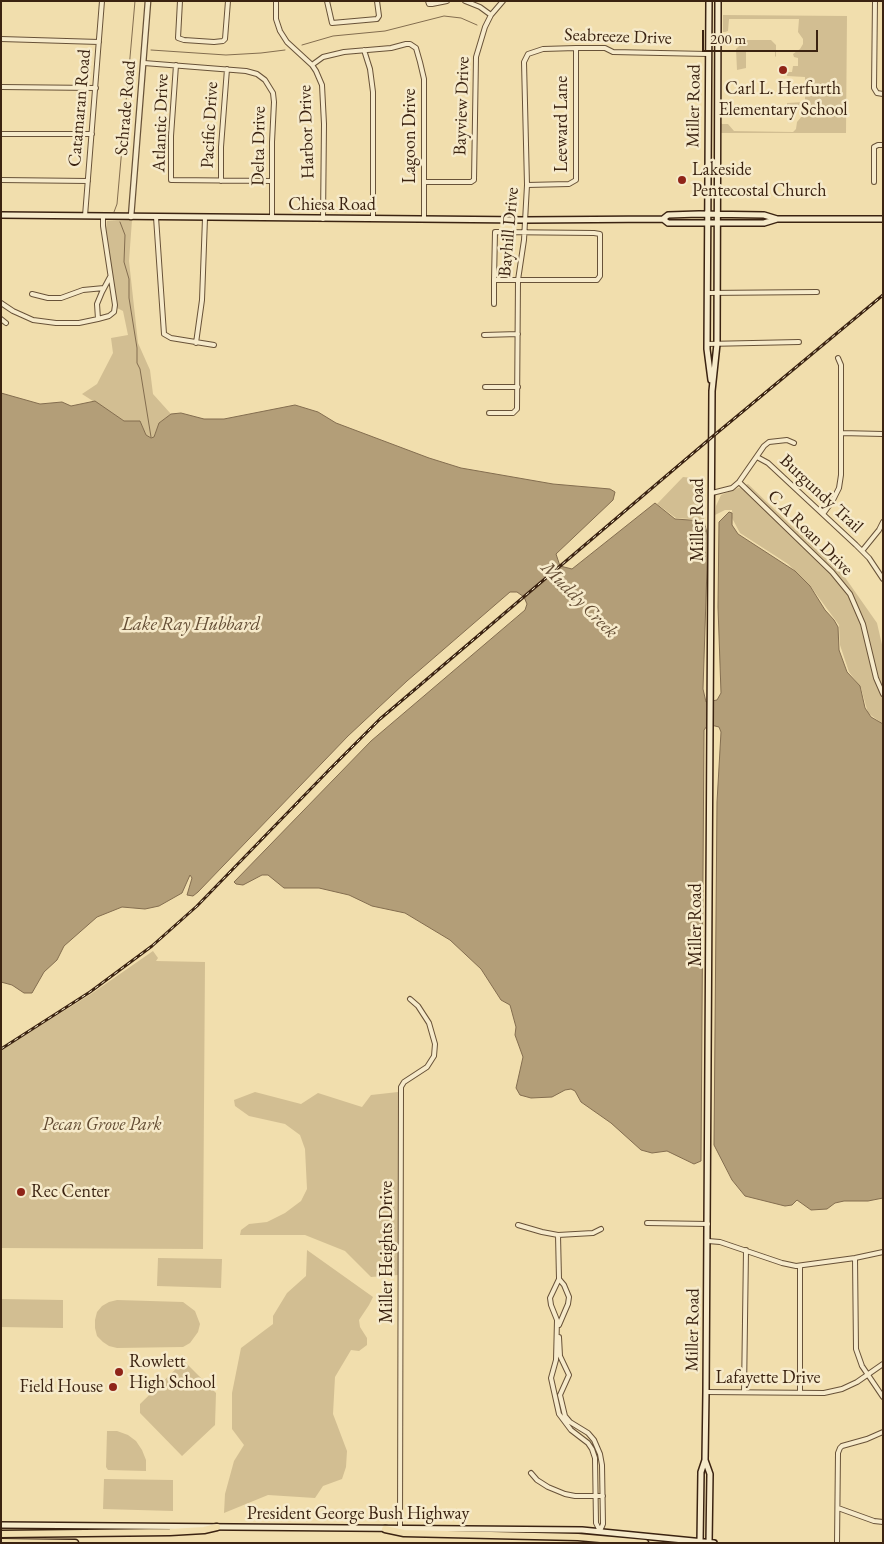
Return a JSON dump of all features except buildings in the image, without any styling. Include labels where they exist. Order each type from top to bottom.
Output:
[{"type":"highway","points":[[1,1534],[170,1532],[204,1530],[218,1527]]},
{"type":"highway","points":[[385,1529],[404,1533],[586,1538],[645,1543]]},
{"type":"highway","points":[[1,1542],[75,1543]]},
{"type":"main road","name":"Miller Road","points":[[700,1542],[701,1472],[705,1460],[708,1241],[712,493],[712,391],[707,344],[709,1]]},
{"type":"main road","name":"Miller Road","points":[[712,391],[717,344],[718,1]]},
{"type":"main road","name":"Chiesa Road","points":[[1,215],[156,218],[525,220],[663,219],[668,215],[717,214],[764,215],[777,218],[883,219]]},
{"type":"main road","name":"Chiesa Road","points":[[663,219],[668,223],[764,223],[777,218]]},
{"type":"main road","name":"Miller Road","points":[[705,1460],[710,1474],[709,1542]]},
{"type":"main road","name":"President George Bush Highway","points":[[1,1525],[385,1529],[495,1528],[600,1531],[714,1543]]},
{"type":"main road","points":[[678,1539],[686,1543]]},
{"type":"street","name":"Catamaran Road","points":[[85,216],[102,1]]},
{"type":"street","name":"Schrade Road","points":[[130,217],[148,1]]},
{"type":"street","points":[[180,1],[178,38],[219,42],[223,42],[225,34],[228,1]]},
{"type":"street","name":"Harbor Drive","points":[[276,1],[276,19],[280,31],[287,42],[312,64],[319,77],[323,96],[323,218]]},
{"type":"street","points":[[327,1],[332,24],[377,19],[379,16],[377,1]]},
{"type":"street","points":[[428,1],[432,4],[447,1]]},
{"type":"street","points":[[465,1],[480,7],[491,15]]},
{"type":"street","name":"Bayview Drive","points":[[424,182],[467,182],[474,180],[476,58],[480,37],[491,15],[503,1]]},
{"type":"street","points":[[875,1],[874,88],[877,93],[883,94]]},
{"type":"street","points":[[1,39],[99,42]]},
{"type":"street","name":"Lagoon Drive","points":[[364,50],[410,44],[416,48],[424,87],[424,219]]},
{"type":"street","name":"Leeward Lane","points":[[527,185],[569,184],[576,180],[576,48]]},
{"type":"street","name":"Seabreeze Drive","points":[[528,54],[543,49],[605,48],[613,52],[708,54]]},
{"type":"street","points":[[312,64],[330,54],[364,50],[370,69],[373,92],[373,219]]},
{"type":"street","name":"Bayhill Drive","points":[[489,413],[515,412],[517,409],[518,280],[525,232],[527,185],[524,62],[528,54]]},
{"type":"street","name":"Delta Drive","points":[[144,63],[246,71],[257,74],[265,80],[273,93],[274,102],[272,218]]},
{"type":"street","name":"Atlantic Drive","points":[[176,66],[171,136],[171,180],[221,181]]},
{"type":"street","name":"Pacific Drive","points":[[221,181],[226,69]]},
{"type":"street","points":[[1,86],[96,88]]},
{"type":"street","points":[[1,134],[92,134]]},
{"type":"street","points":[[874,182],[874,147],[883,145]]},
{"type":"street","points":[[1,180],[88,181]]},
{"type":"street","points":[[221,181],[272,181]]},
{"type":"street","points":[[1,303],[12,311],[33,320],[56,323],[79,323],[110,316],[114,312],[115,305],[103,216]]},
{"type":"street","points":[[156,218],[164,334],[171,338],[214,345]]},
{"type":"street","points":[[196,343],[202,300],[205,218]]},
{"type":"street","points":[[494,280],[597,280],[600,276],[600,238],[597,233],[495,232],[494,280],[494,304]]},
{"type":"street","points":[[98,319],[97,304],[110,277]]},
{"type":"street","points":[[32,294],[48,298],[61,298],[83,290],[104,288]]},
{"type":"street","points":[[707,293],[817,292]]},
{"type":"street","points":[[1,319],[6,323]]},
{"type":"street","points":[[484,335],[518,334]]},
{"type":"street","points":[[707,344],[799,342]]},
{"type":"street","points":[[823,514],[839,488],[841,475],[841,366],[838,358]]},
{"type":"street","points":[[485,387],[518,387]]},
{"type":"street","points":[[841,433],[883,434]]},
{"type":"street","points":[[712,493],[732,488],[739,482],[764,446],[769,442],[786,440],[794,443]]},
{"type":"street","name":"Burgundy Trail","points":[[756,457],[768,463],[862,551],[883,579]]},
{"type":"street","name":"C A Roan Drive","points":[[739,482],[832,572],[850,594],[863,624],[876,678],[883,694]]},
{"type":"street","points":[[862,551],[883,522]]},
{"type":"street","name":"Miller Heights Drive","points":[[400,1529],[401,1087],[404,1082],[428,1067],[434,1056],[435,1044],[429,1023],[418,1006],[410,999]]},
{"type":"street","points":[[647,1223],[708,1224]]},
{"type":"street","points":[[518,1225],[558,1235],[593,1233],[601,1229]]},
{"type":"street","points":[[558,1235],[559,1279],[550,1298],[557,1320],[560,1356],[568,1374],[560,1395],[565,1416],[571,1430],[588,1443],[595,1458],[596,1523],[600,1531]]},
{"type":"street","points":[[708,1241],[720,1242],[782,1263],[800,1266],[883,1252]]},
{"type":"street","points":[[744,1392],[746,1250]]},
{"type":"street","points":[[855,1258],[856,1349],[862,1366],[883,1397]]},
{"type":"street","points":[[800,1266],[800,1393]]},
{"type":"street","points":[[559,1279],[569,1297],[560,1322],[556,1360],[551,1378],[560,1414],[567,1421],[588,1433],[598,1448],[602,1465],[603,1496],[603,1524],[600,1531]]},
{"type":"street","name":"Lafayette Drive","points":[[706,1392],[800,1393],[833,1391],[849,1385],[883,1364]]},
{"type":"street","points":[[838,1543],[838,1453],[840,1448],[883,1432]]},
{"type":"street","points":[[531,1473],[537,1480],[548,1487],[575,1496],[603,1496]]},
{"type":"street","points":[[838,1508],[874,1521],[883,1522]]},
{"type":"green space","points":[[723,15],[847,16],[846,133],[720,133],[720,125],[728,124],[734,131],[793,132],[802,116],[802,112],[796,106],[787,110],[787,103],[805,102],[805,77],[787,76],[787,72],[792,72],[793,66],[798,66],[798,58],[794,57],[793,54],[803,44],[803,39],[798,32],[799,19],[729,19],[728,31],[723,32]]},
{"type":"green space","points":[[745,40],[771,40],[776,45],[776,56],[775,52],[746,52],[746,68],[737,70],[736,49]]},
{"type":"green space","points":[[132,220],[129,261],[138,343],[150,370],[153,394],[171,414],[159,423],[154,437],[151,438],[146,435],[140,421],[124,421],[82,394],[97,384],[113,353],[111,338],[128,335],[123,311],[117,308],[105,234],[107,221]]},
{"type":"green space","points":[[683,477],[703,479],[704,520],[676,518],[657,504]]},
{"type":"green space","points":[[748,484],[844,576],[877,623],[883,649],[883,724],[868,713],[861,688],[849,672],[840,645],[839,625],[811,587],[788,564],[740,533],[732,518],[732,510],[725,510],[715,515],[716,506],[721,495]]},
{"type":"green space","name":"Pecan Grove Park","points":[[153,951],[158,958],[156,961],[205,962],[203,1249],[1,1248],[1,1050],[91,994]]},
{"type":"green space","points":[[255,1092],[301,1104],[318,1093],[362,1107],[371,1095],[398,1092],[398,1275],[371,1277],[345,1251],[305,1235],[240,1235],[241,1230],[249,1224],[267,1222],[285,1213],[301,1201],[307,1189],[305,1149],[300,1135],[285,1124],[249,1116],[235,1106],[234,1100]]},
{"type":"green space","points":[[307,1250],[373,1297],[359,1320],[360,1327],[367,1338],[367,1345],[359,1351],[351,1350],[335,1377],[333,1414],[347,1451],[346,1467],[342,1479],[323,1486],[315,1498],[268,1495],[224,1513],[225,1494],[234,1461],[244,1445],[232,1429],[232,1393],[241,1348],[273,1324],[273,1316],[287,1293],[306,1276]]},
{"type":"green space","points":[[158,1258],[222,1259],[221,1288],[157,1286]]},
{"type":"green space","points":[[1,1299],[63,1300],[63,1328],[1,1327]]},
{"type":"green space","points":[[117,1300],[183,1302],[195,1311],[200,1324],[198,1332],[190,1343],[183,1347],[117,1348],[109,1346],[97,1336],[95,1320],[97,1312],[102,1306]]},
{"type":"green space","points":[[184,1361],[216,1393],[215,1425],[182,1456],[140,1413],[140,1404]]},
{"type":"green space","points":[[107,1431],[117,1431],[128,1435],[136,1441],[146,1460],[146,1471],[108,1470],[106,1467]]},
{"type":"green space","points":[[104,1479],[173,1480],[173,1511],[103,1509]]},
{"type":"water","name":"Lake Ray Hubbard","points":[[1,393],[40,404],[62,402],[71,406],[95,401],[124,421],[140,421],[146,435],[151,438],[154,437],[159,423],[171,414],[181,413],[204,419],[224,419],[295,405],[318,412],[336,423],[461,468],[553,484],[610,489],[615,492],[613,500],[556,554],[560,566],[572,569],[655,503],[675,519],[704,521],[708,537],[703,689],[706,702],[717,700],[721,693],[718,607],[719,522],[729,512],[732,513],[732,525],[738,534],[795,571],[810,586],[838,627],[839,650],[847,672],[860,686],[865,708],[871,717],[883,724],[883,1198],[868,1201],[844,1201],[835,1203],[827,1209],[811,1210],[797,1200],[792,1205],[785,1206],[745,1196],[732,1180],[714,1145],[717,802],[721,732],[719,727],[711,725],[707,726],[704,730],[701,1161],[694,1164],[667,1151],[652,1153],[641,1150],[611,1123],[581,1102],[575,1091],[571,1089],[552,1097],[531,1098],[520,1095],[516,1088],[523,1057],[515,1035],[516,1027],[510,1005],[501,1000],[481,969],[450,940],[405,913],[372,906],[349,895],[319,888],[284,888],[268,875],[262,875],[243,885],[234,882],[371,741],[525,610],[527,604],[524,597],[517,592],[510,592],[407,681],[348,736],[193,896],[187,895],[192,878],[190,875],[182,893],[159,906],[145,909],[122,907],[97,917],[64,946],[57,960],[44,972],[32,993],[24,993],[12,985],[1,982]]},
{"type":"waterway","points":[[114,212],[117,204],[135,1]]},
{"type":"waterway","points":[[302,45],[333,36],[385,31],[444,16],[461,18],[477,25]]},
{"type":"waterway","points":[[151,50],[226,55],[285,50]]},
{"type":"waterway","points":[[120,222],[125,235],[124,262],[129,279],[129,298],[137,348],[137,363],[140,369],[151,437]]},
{"type":"railway","points":[[1,1049],[90,992],[152,946],[197,906],[380,719],[712,437],[883,295]]},
{"type":"place","name":"Carl L. Herfurth Elementary School","points":[[783,70]]},
{"type":"place","name":"Lakeside Pentecostal Church","points":[[682,180]]},
{"type":"place","name":"Rec Center","points":[[21,1192]]},
{"type":"place","name":"Rowlett High School","points":[[119,1372]]},
{"type":"place","name":"Field House","points":[[113,1387]]},
{"type":"water label","name":"Muddy Creek","points":[[579,600]]}]
